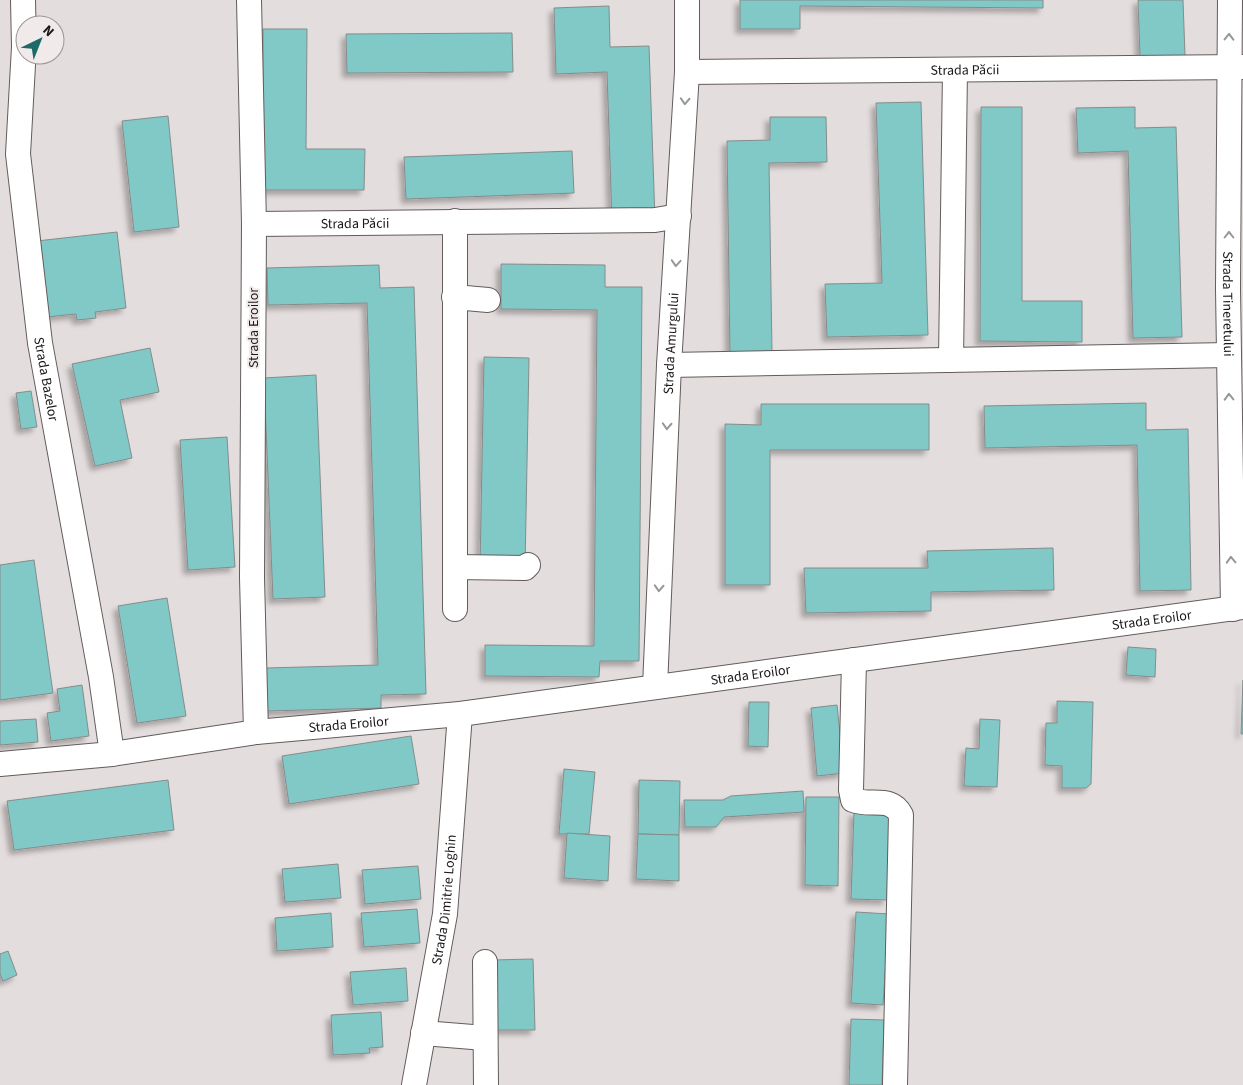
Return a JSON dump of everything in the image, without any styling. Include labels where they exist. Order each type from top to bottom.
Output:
[{"type":"street","name":"Strada Bazelor","points":[[23,0],[24,47],[18,154],[40,343],[101,677],[112,754]]},
{"type":"street","points":[[249,0],[254,224]]},
{"type":"street","name":"Strada Amurgului","points":[[655,687],[670,365],[687,72],[687,0]]},
{"type":"street","name":"Strada Tineretului","points":[[1230,0],[1236,67],[1236,289],[1229,355],[1238,608]]},
{"type":"street","name":"Strada Păcii","points":[[687,72],[1236,67]]},
{"type":"street","points":[[951,360],[955,70]]},
{"type":"street","name":"Strada Păcii","points":[[254,224],[655,220],[679,216]]},
{"type":"street","points":[[455,221],[455,609]]},
{"type":"street","name":"Strada Eroilor","points":[[254,224],[252,578],[256,732]]},
{"type":"street","points":[[454,297],[488,300]]},
{"type":"street","points":[[670,365],[1229,355]]},
{"type":"street","points":[[455,567],[525,568],[528,565]]},
{"type":"street","name":"Strada Eroilor","points":[[0,764],[112,754],[256,732],[460,714],[1238,608]]},
{"type":"street","points":[[854,660],[851,790],[853,800],[860,803],[889,802],[897,807],[901,815],[895,1085]]},
{"type":"street","name":"Strada Dimitrie Loghin","points":[[414,1085],[445,914],[460,714]]},
{"type":"street","points":[[485,962],[486,1085]]},
{"type":"street","points":[[423,1033],[485,1038]]},
{"type":"building","points":[[740,0],[1043,0],[1043,8],[800,6],[800,29],[740,29]]},
{"type":"building","points":[[1138,0],[1183,0],[1185,56],[1140,56]]},
{"type":"building","points":[[609,6],[610,47],[649,46],[655,220],[612,221],[607,72],[556,74],[554,8]]},
{"type":"building","points":[[263,29],[307,29],[306,149],[365,149],[364,190],[263,190]]},
{"type":"building","points":[[512,33],[513,72],[347,73],[346,34]]},
{"type":"building","points":[[921,102],[928,335],[827,337],[825,284],[882,283],[876,103]]},
{"type":"building","points":[[981,107],[1022,107],[1022,301],[1082,301],[1082,342],[980,341]]},
{"type":"building","points":[[1135,107],[1135,128],[1176,127],[1182,337],[1133,338],[1128,151],[1078,153],[1076,108]]},
{"type":"building","points":[[168,116],[179,227],[134,232],[122,121]]},
{"type":"building","points":[[770,117],[826,117],[827,162],[769,163],[772,353],[730,354],[727,141],[770,140]]},
{"type":"building","points":[[572,151],[574,193],[406,199],[404,157]]},
{"type":"building","points":[[117,232],[126,308],[95,312],[96,318],[77,320],[76,314],[46,317],[37,241]]},
{"type":"building","points":[[501,264],[605,265],[605,287],[642,287],[639,661],[600,661],[599,677],[485,676],[485,645],[594,646],[597,310],[501,309]]},
{"type":"building","points":[[379,265],[380,288],[414,287],[426,694],[381,695],[381,708],[267,711],[266,668],[378,665],[367,303],[268,305],[267,268]]},
{"type":"building","points":[[150,348],[159,392],[120,400],[132,458],[95,466],[72,364]]},
{"type":"building","points":[[484,357],[529,358],[525,568],[480,567]]},
{"type":"building","points":[[316,375],[325,597],[273,599],[264,378]]},
{"type":"building","points":[[31,391],[37,427],[21,429],[16,393]]},
{"type":"building","points":[[1146,403],[1146,430],[1188,429],[1191,590],[1140,591],[1137,445],[985,448],[984,406]]},
{"type":"building","points":[[761,404],[929,404],[929,450],[770,450],[770,585],[725,585],[725,424],[761,425]]},
{"type":"building","points":[[227,437],[235,567],[188,570],[180,440]]},
{"type":"building","points":[[1053,548],[1054,590],[931,592],[931,611],[806,613],[804,568],[928,568],[927,551]]},
{"type":"building","points":[[34,560],[53,693],[0,700],[0,565]]},
{"type":"building","points":[[167,598],[186,716],[137,723],[118,606]]},
{"type":"building","points":[[1128,647],[1156,649],[1155,677],[1126,675]]},
{"type":"building","points":[[1243,680],[1243,734],[1241,734]]},
{"type":"building","points":[[82,685],[89,736],[51,741],[47,713],[60,711],[57,689]]},
{"type":"building","points":[[1057,701],[1093,702],[1091,784],[1086,788],[1062,788],[1062,766],[1045,765],[1046,723],[1057,723]]},
{"type":"building","points":[[749,702],[769,702],[768,747],[748,746]]},
{"type":"building","points":[[837,705],[844,773],[817,776],[811,708]]},
{"type":"building","points":[[36,719],[38,742],[0,745],[0,721]]},
{"type":"building","points":[[980,719],[1000,720],[997,787],[964,786],[966,748],[979,749]]},
{"type":"building","points":[[411,736],[419,784],[289,804],[282,756]]},
{"type":"building","points":[[564,769],[595,772],[589,834],[559,834]]},
{"type":"building","points":[[168,780],[174,830],[14,850],[7,801]]},
{"type":"building","points":[[639,780],[680,781],[679,835],[638,834]]},
{"type":"building","points":[[803,791],[804,812],[724,817],[716,827],[685,827],[684,800],[723,800],[731,796]]},
{"type":"building","points":[[806,797],[839,797],[838,886],[805,885]]},
{"type":"building","points":[[854,812],[890,813],[887,900],[851,899]]},
{"type":"building","points":[[567,833],[610,836],[608,881],[564,878]]},
{"type":"building","points":[[638,834],[679,835],[679,881],[636,879]]},
{"type":"building","points":[[338,864],[341,898],[285,902],[282,869]]},
{"type":"building","points":[[418,866],[421,899],[365,904],[362,870]]},
{"type":"building","points":[[417,909],[420,943],[364,947],[361,913]]},
{"type":"building","points":[[856,912],[889,914],[883,1005],[851,1003]]},
{"type":"building","points":[[331,913],[333,947],[277,951],[275,918]]},
{"type":"building","points":[[8,951],[17,975],[3,981],[0,974],[0,954]]},
{"type":"building","points":[[533,959],[535,1030],[496,1030],[494,960]]},
{"type":"building","points":[[406,968],[408,1001],[353,1005],[350,972]]},
{"type":"building","points":[[381,1012],[383,1047],[369,1048],[370,1053],[333,1055],[331,1015]]},
{"type":"building","points":[[851,1019],[884,1020],[882,1085],[849,1085]]}]
